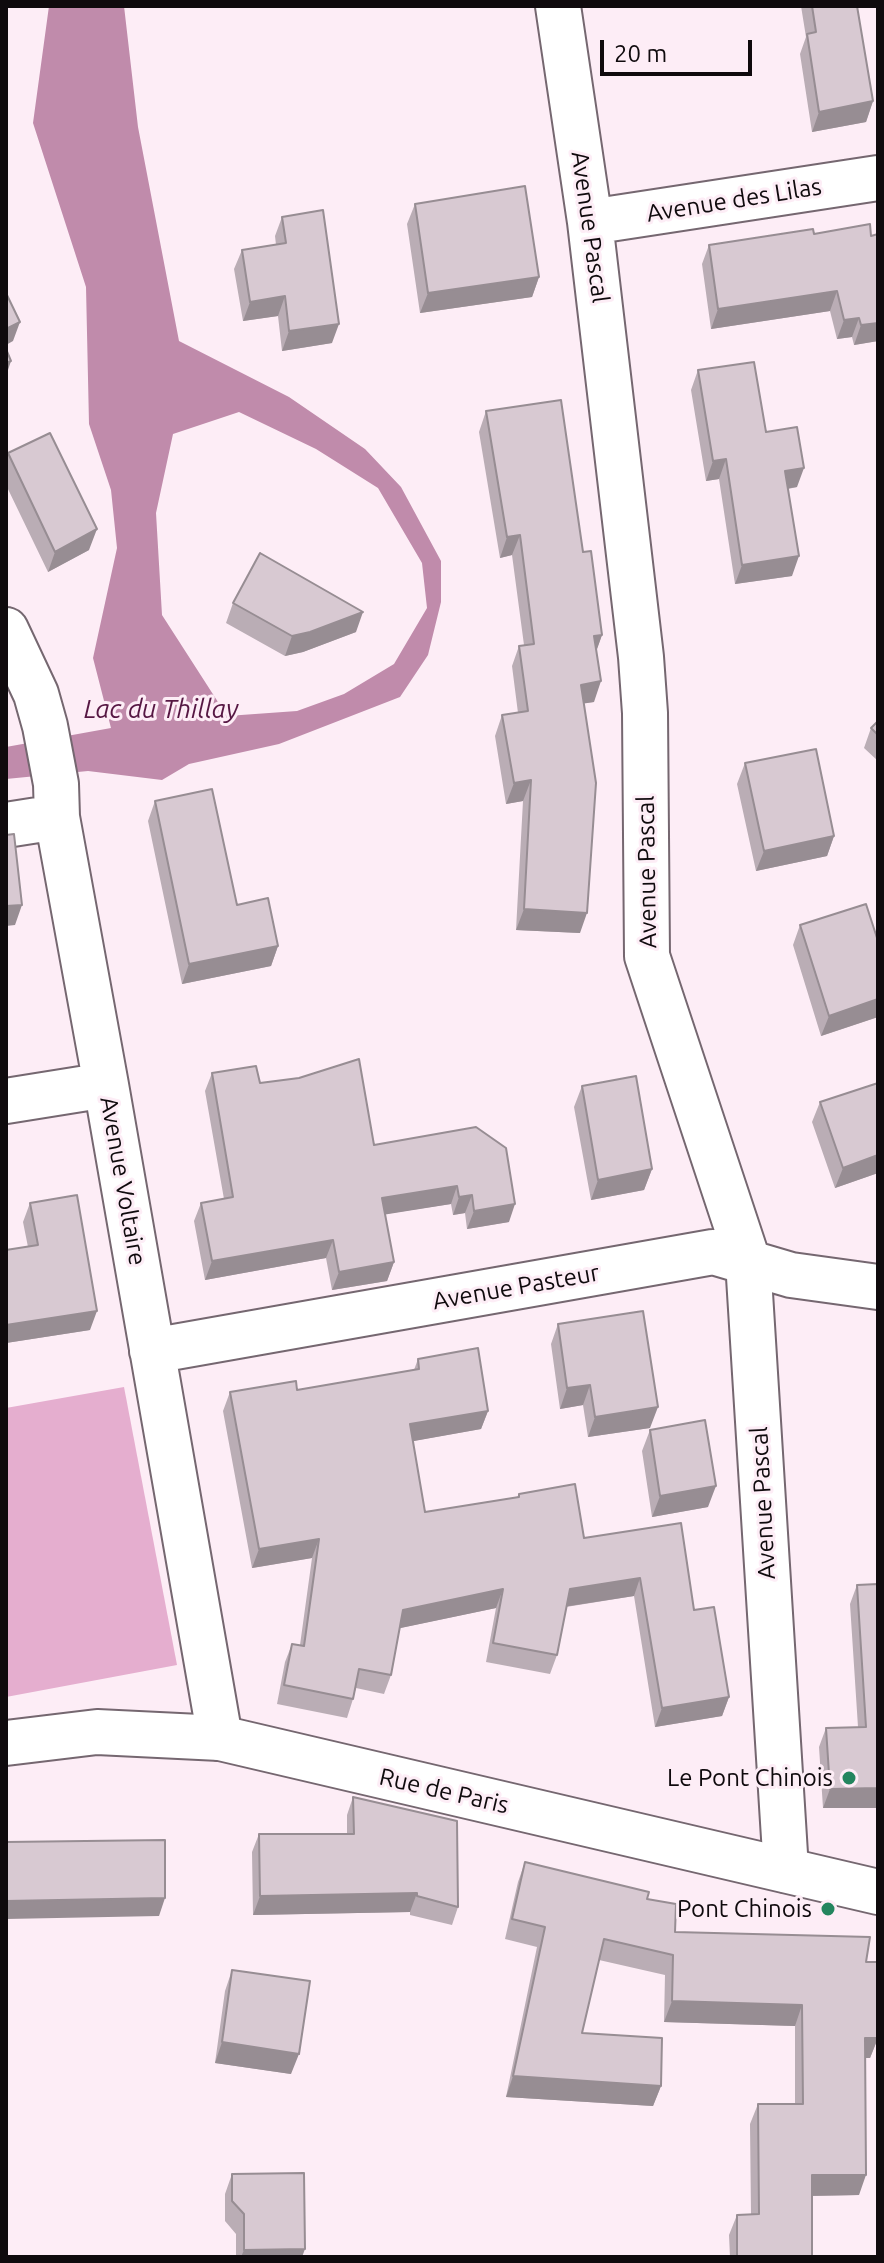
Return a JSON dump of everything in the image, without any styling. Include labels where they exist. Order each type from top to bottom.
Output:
[{"type":"street","name":"Avenue Pascal","points":[[558,6],[590,222],[645,713],[647,956],[748,1261],[786,1870]]},
{"type":"street","name":"Avenue des Lilas","points":[[590,222],[878,178]]},
{"type":"street","name":"Avenue Voltaire","points":[[6,630],[36,694],[45,726],[220,1738]]},
{"type":"street","points":[[6,825],[56,800]]},
{"type":"street","points":[[6,1101],[106,1085]]},
{"type":"street","name":"Avenue Pasteur","points":[[152,1351],[713,1252],[791,1275],[878,1287]]},
{"type":"street","name":"Rue de Paris","points":[[6,1743],[97,1732],[220,1738],[878,1892]]},
{"type":"shaded area","points":[[124,1387],[177,1665],[6,1697],[6,1408]]},
{"type":"water","name":"Lac du Thillay","points":[[49,6],[124,6],[138,127],[179,341],[289,397],[365,449],[401,487],[441,561],[441,602],[428,655],[400,697],[279,744],[189,764],[162,780],[88,771],[6,779],[6,747],[111,728],[93,658],[117,548],[111,490],[89,424],[86,287],[33,123]],"holes":[[[239,412],[316,449],[378,488],[422,563],[427,608],[394,664],[344,694],[297,711],[227,716],[162,615],[156,513],[173,434]]]},
{"type":"building","points":[[812,6],[857,6],[873,101],[819,112],[807,34],[816,32]]},
{"type":"building","points":[[525,186],[539,277],[428,293],[415,204]]},
{"type":"building","points":[[323,210],[339,324],[289,331],[285,296],[250,302],[242,250],[286,243],[282,217]]},
{"type":"building","points":[[870,224],[871,236],[878,234],[878,323],[861,325],[859,318],[844,320],[837,291],[718,309],[709,245],[813,229],[814,234]]},
{"type":"building","points":[[6,293],[20,322],[6,329]]},
{"type":"building","points":[[754,362],[766,432],[797,427],[804,468],[785,471],[799,556],[742,565],[726,459],[713,461],[698,370]]},
{"type":"building","points":[[561,400],[583,552],[591,551],[602,635],[594,636],[601,681],[581,685],[596,783],[587,913],[524,909],[531,780],[514,783],[502,715],[528,711],[519,646],[534,644],[520,535],[507,537],[486,411]]},
{"type":"building","points":[[50,433],[97,529],[55,552],[8,453]]},
{"type":"building","points":[[260,553],[363,612],[292,636],[233,603]]},
{"type":"building","points":[[878,721],[878,735],[871,728]]},
{"type":"building","points":[[816,749],[834,836],[764,851],[745,763]]},
{"type":"building","points":[[212,789],[237,905],[268,898],[278,946],[189,964],[155,801]]},
{"type":"building","points":[[14,834],[22,905],[6,906],[6,835]]},
{"type":"building","points":[[866,904],[878,941],[878,999],[829,1016],[800,925]]},
{"type":"building","points":[[359,1059],[374,1145],[476,1127],[506,1148],[515,1204],[474,1211],[472,1195],[459,1197],[457,1186],[382,1198],[394,1262],[339,1272],[333,1240],[212,1261],[201,1203],[233,1197],[212,1073],[256,1066],[260,1083],[299,1078]]},
{"type":"building","points":[[636,1076],[652,1169],[598,1180],[582,1086]]},
{"type":"building","points":[[878,1083],[878,1155],[843,1168],[820,1102]]},
{"type":"building","points":[[77,1195],[97,1311],[6,1325],[6,1250],[38,1245],[30,1203]]},
{"type":"building","points":[[643,1311],[658,1407],[595,1417],[590,1385],[567,1388],[558,1324]]},
{"type":"building","points":[[478,1348],[488,1411],[410,1424],[425,1512],[519,1497],[519,1494],[575,1484],[584,1538],[681,1523],[694,1610],[714,1607],[729,1697],[662,1708],[640,1578],[570,1589],[557,1655],[493,1643],[503,1589],[403,1610],[391,1675],[359,1669],[353,1699],[284,1685],[292,1644],[304,1646],[319,1539],[259,1549],[230,1392],[296,1381],[297,1390],[419,1369],[418,1359]]},
{"type":"building","points":[[705,1420],[716,1486],[660,1496],[650,1430]]},
{"type":"building","points":[[878,1584],[878,1788],[830,1789],[826,1728],[866,1727],[857,1585]]},
{"type":"building","points":[[353,1797],[457,1821],[458,1907],[417,1896],[417,1893],[260,1896],[259,1834],[354,1834]]},
{"type":"building","points":[[165,1840],[165,1898],[6,1901],[6,1842]]},
{"type":"building","points":[[525,1862],[649,1892],[647,1899],[676,1904],[675,1932],[870,1937],[866,1962],[877,1962],[878,2038],[865,2038],[866,2175],[812,2175],[812,2257],[737,2257],[737,2215],[759,2214],[758,2104],[803,2104],[802,2005],[672,2001],[673,1955],[604,1939],[582,2033],[662,2038],[661,2086],[513,2076],[545,1927],[512,1919]]},
{"type":"building","points":[[232,1970],[310,1981],[299,2054],[222,2042]]},
{"type":"building","points":[[304,2173],[305,2249],[244,2250],[244,2214],[232,2201],[232,2174]]},
{"type":"place","name":"Le Pont Chinois","points":[[849,1778]]},
{"type":"place","name":"Pont Chinois","points":[[828,1909]]}]
